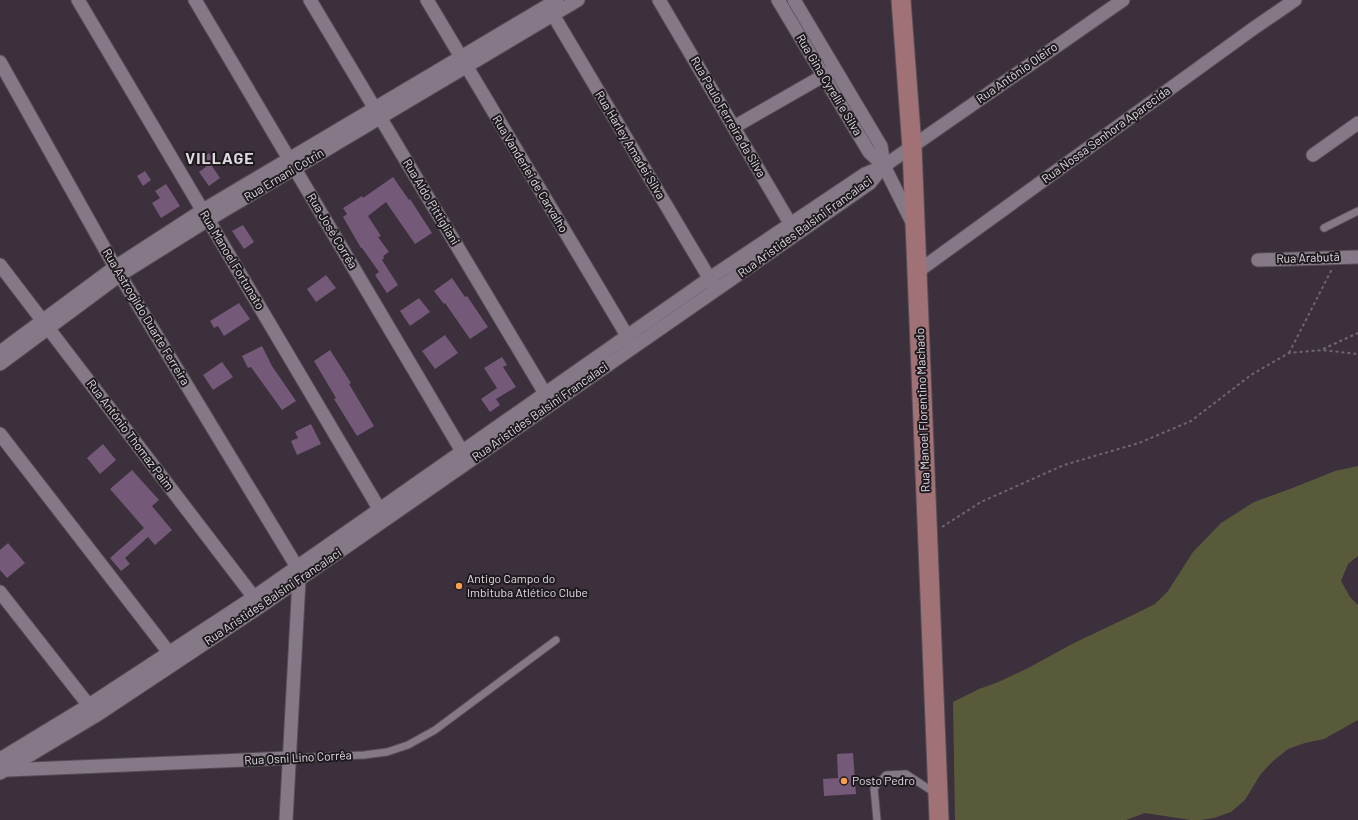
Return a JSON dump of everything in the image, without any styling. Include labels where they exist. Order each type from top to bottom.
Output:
[{"type":"main road","name":"Rua Manoel Florentino Machado","points":[[901,0],[912,147],[939,820]]},
{"type":"street","name":"Rua Manoel Fortunato","points":[[78,0],[382,514]]},
{"type":"street","name":"Rua José Corrêa","points":[[195,0],[466,456]]},
{"type":"street","name":"Rua Aldo Pittigliani","points":[[310,0],[548,399]]},
{"type":"street","name":"Rua Vanderlei de Carvalho","points":[[427,0],[630,342]]},
{"type":"street","name":"Rua Ernani Cotrin","points":[[0,352],[45,324],[118,271],[206,215],[464,62],[550,5],[578,0]]},
{"type":"street","name":"Rua Paulo Ferreira da Silva","points":[[660,0],[793,228]]},
{"type":"street","name":"Rua Gina Cyrelli e Silva","points":[[778,0],[869,152],[884,166]]},
{"type":"street","name":"Rua Gina Cyrelli e Silva","points":[[794,0],[881,146],[884,166],[915,229]]},
{"type":"street","name":"Rua Antônio Oleiro","points":[[884,166],[1123,0]]},
{"type":"street","name":"Rua Nossa Senhora Aparecida","points":[[917,272],[1254,28],[1295,0]]},
{"type":"street","name":"Rua Harley Amadei Silva","points":[[550,5],[717,290]]},
{"type":"street","name":"Rua Astrogildo Duarte Ferreira","points":[[0,62],[118,271],[298,574]]},
{"type":"street","points":[[734,127],[835,69]]},
{"type":"street","points":[[1313,155],[1358,123]]},
{"type":"street","name":"Rua Aristides Balsini Francalaci","points":[[1,767],[93,710],[257,602],[630,342],[710,278],[870,183],[884,166]]},
{"type":"street","name":"Rua Aristides Balsini Francalaci","points":[[630,342],[717,290],[793,228]]},
{"type":"street","name":"Rua Arabutã","points":[[1258,260],[1358,257]]},
{"type":"street","name":"Rua Antônio Thomaz Paim","points":[[0,265],[257,602]]},
{"type":"street","name":"Rua Ernani Cotrin","points":[[0,364],[45,324]]},
{"type":"street","points":[[0,434],[173,658]]},
{"type":"street","points":[[286,820],[298,574]]},
{"type":"street","points":[[0,592],[93,710]]},
{"type":"street","name":"Rua Osni Lino Corrêa","points":[[1,767],[289,758]]},
{"type":"lane","points":[[1324,228],[1358,211]]},
{"type":"lane","name":"Rua Osni Lino Corrêa","points":[[289,758],[364,755],[387,752],[408,745],[435,730],[556,640]]},
{"type":"lane","points":[[877,820],[874,788],[886,775],[906,774],[937,794]]},
{"type":"path","points":[[1289,353],[1338,258]]},
{"type":"path","points":[[1322,350],[1358,333]]},
{"type":"path","points":[[928,536],[981,502],[1064,465],[1139,443],[1191,420],[1251,375],[1289,353],[1322,350],[1358,354]]},
{"type":"green space","points":[[1358,466],[1358,556],[1348,564],[1341,581],[1350,597],[1358,605],[1358,720],[1324,739],[1305,743],[1288,749],[1273,761],[1260,775],[1245,800],[1231,812],[1214,818],[1191,820],[1145,813],[1126,820],[955,820],[953,702],[1028,668],[1074,643],[1155,604],[1168,591],[1193,552],[1221,523],[1254,502],[1335,471]]},
{"type":"building","points":[[209,153],[216,163],[212,166],[220,178],[209,186],[199,172],[206,167],[201,160]]},
{"type":"building","points":[[145,171],[151,180],[143,186],[137,176]]},
{"type":"building","points":[[393,177],[409,200],[410,199],[432,233],[415,244],[386,202],[368,216],[381,236],[378,237],[389,252],[383,256],[384,258],[382,260],[398,285],[387,293],[375,275],[379,272],[361,248],[343,217],[347,214],[343,208],[362,196],[363,198]]},
{"type":"building","points":[[166,184],[180,206],[161,218],[152,203],[160,198],[155,191]]},
{"type":"building","points":[[243,225],[254,242],[244,249],[232,231]]},
{"type":"building","points":[[326,275],[336,288],[316,302],[307,289]]},
{"type":"building","points":[[452,278],[465,297],[467,296],[488,327],[470,339],[445,303],[444,304],[434,291]]},
{"type":"building","points":[[419,298],[430,312],[410,326],[400,311]]},
{"type":"building","points":[[239,303],[250,319],[224,336],[218,326],[214,328],[210,321]]},
{"type":"building","points":[[445,335],[458,353],[435,369],[422,351]]},
{"type":"building","points":[[262,346],[272,366],[296,401],[282,410],[251,367],[248,368],[242,356]]},
{"type":"building","points":[[330,350],[351,383],[349,384],[374,426],[357,436],[334,399],[336,398],[314,361]]},
{"type":"building","points":[[502,357],[507,365],[503,367],[516,387],[496,399],[500,405],[490,412],[481,399],[497,388],[484,368]]},
{"type":"building","points":[[222,362],[233,377],[213,390],[203,375]]},
{"type":"building","points":[[311,424],[321,444],[297,455],[291,441],[298,438],[295,432]]},
{"type":"building","points":[[103,444],[116,460],[100,474],[87,458]]},
{"type":"building","points":[[132,470],[159,500],[152,506],[172,530],[155,545],[148,537],[125,558],[130,564],[121,571],[110,558],[144,528],[110,489]]},
{"type":"building","points":[[8,543],[25,563],[7,578],[0,570],[0,550]]},
{"type":"building","points":[[853,753],[856,794],[824,796],[823,779],[838,778],[837,754]]},
{"type":"place","name":"Antigo Campo do Imbituba Atlético Clube","points":[[459,586]]},
{"type":"place","name":"Posto Pedro","points":[[844,781]]},
{"type":"district","name":"VILLAGE","points":[[220,158]]}]
